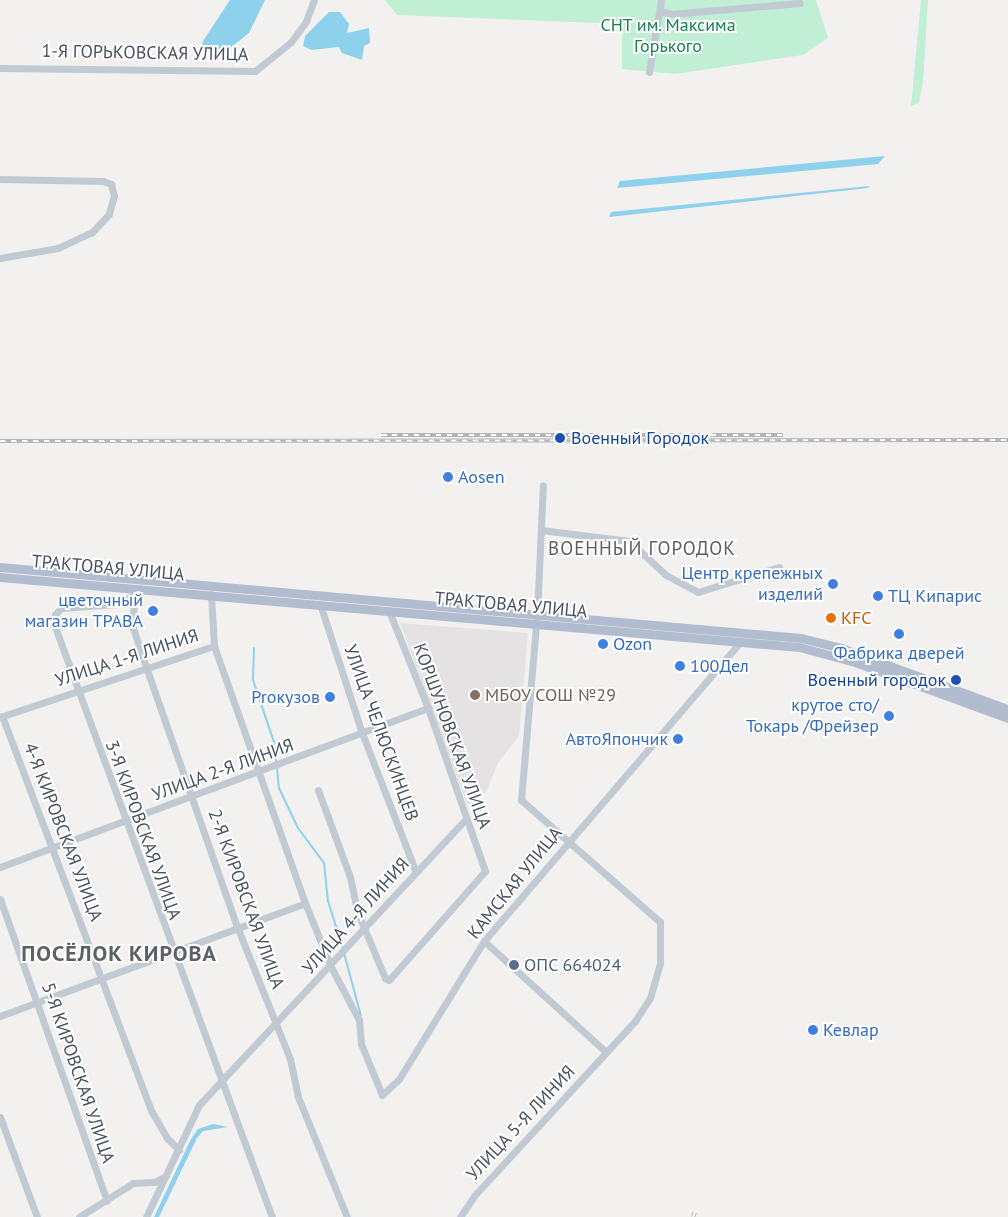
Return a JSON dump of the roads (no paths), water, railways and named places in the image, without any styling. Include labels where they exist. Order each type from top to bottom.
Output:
[{"type":"main road","name":"ТРАКТОВАЯ УЛИЦА","points":[[0,566],[537,619],[817,650],[979,703],[1008,709]]},
{"type":"main road","name":"ТРАКТОВАЯ УЛИЦА","points":[[0,577],[134,591],[211,594],[389,611],[537,619],[819,641],[979,703],[1008,718]]},
{"type":"street","name":"1-Я ГОРЬКОВСКАЯ УЛИЦА","points":[[0,68],[255,71],[291,42],[306,21],[314,0]]},
{"type":"street","points":[[649,72],[661,0]]},
{"type":"street","points":[[660,11],[671,14],[800,3]]},
{"type":"street","points":[[0,179],[111,184],[114,204],[92,232],[58,248],[0,258]]},
{"type":"street","points":[[542,485],[537,619],[521,800],[567,843]]},
{"type":"street","points":[[541,530],[629,541],[666,575],[698,592],[779,567]]},
{"type":"street","name":"2-Я КИРОВСКАЯ УЛИЦА","points":[[134,591],[134,628],[146,667],[194,798],[238,929],[276,1025],[302,1108],[347,1217]]},
{"type":"street","name":"3-Я КИРОВСКАЯ УЛИЦА","points":[[134,591],[116,604],[61,608],[54,615],[76,689],[124,822],[220,1084],[272,1217]]},
{"type":"street","name":"УЛИЦА 1-Я ЛИНИЯ","points":[[1,716],[76,689],[214,646],[211,594]]},
{"type":"street","name":"УЛИЦА ЧЕЛЮСКИНЦЕВ","points":[[320,604],[362,733],[416,872]]},
{"type":"street","name":"КОРШУНОВСКАЯ УЛИЦА","points":[[366,928],[385,978],[390,980],[485,872],[428,708],[389,611]]},
{"type":"street","name":"КАМСКАЯ УЛИЦА","points":[[331,967],[359,1020],[362,1044],[382,1095],[399,1079],[484,941],[741,641]]},
{"type":"street","points":[[214,646],[305,903],[331,967]]},
{"type":"street","name":"УЛИЦА 2-Я ЛИНИЯ","points":[[0,867],[194,798],[428,708]]},
{"type":"street","name":"4-Я КИРОВСКАЯ УЛИЦА","points":[[1,716],[104,978],[152,1112],[167,1138],[179,1150]]},
{"type":"street","points":[[318,790],[366,928]]},
{"type":"street","name":"УЛИЦА 4-Я ЛИНИЯ","points":[[146,1217],[179,1150],[191,1117],[466,819]]},
{"type":"street","name":"УЛИЦА 5-Я ЛИНИЯ","points":[[460,1217],[474,1196],[605,1051],[635,1021],[650,998],[660,962],[660,922],[567,843]]},
{"type":"street","name":"5-Я КИРОВСКАЯ УЛИЦА","points":[[0,899],[107,1200]]},
{"type":"street","points":[[0,1016],[305,903]]},
{"type":"street","points":[[484,941],[605,1051]]},
{"type":"street","points":[[0,1117],[37,1217]]},
{"type":"street","points":[[79,1217],[133,1183],[154,1182],[166,1176]]},
{"type":"water","points":[[230,0],[265,0],[249,33],[229,49],[210,54],[202,46],[203,41]]},
{"type":"water","points":[[329,12],[340,12],[349,24],[347,33],[369,28],[370,43],[364,46],[362,60],[342,53],[339,47],[311,50],[303,46],[305,36]]},
{"type":"water","points":[[885,156],[878,164],[617,188],[620,181]]},
{"type":"water","points":[[870,186],[868,188],[609,217],[611,212]]},
{"type":"water","points":[[213,1124],[228,1127],[203,1131],[197,1138],[159,1217],[154,1217],[191,1139],[198,1129]]},
{"type":"waterway","points":[[254,648],[253,680],[274,742],[276,762]]},
{"type":"waterway","points":[[277,767],[279,788],[298,828],[324,863],[328,901],[343,949]]},
{"type":"waterway","points":[[344,953],[361,1016]]},
{"type":"railway","points":[[381,435],[783,435]]},
{"type":"railway","points":[[0,441],[1008,440]]},
{"type":"railway","points":[[693,1217],[695,1212]]},
{"type":"place","name":"Военный Городок","points":[[560,438]]},
{"type":"place","name":"Aosen","points":[[448,477]]},
{"type":"place","name":"Центр крепежных изделий","points":[[833,584]]},
{"type":"place","name":"ТЦ Кипарис","points":[[878,596]]},
{"type":"place","name":"цветочный магазин ТРАВА","points":[[153,611]]},
{"type":"place","name":"KFC","points":[[831,618]]},
{"type":"place","name":"Фабрика дверей","points":[[899,634]]},
{"type":"place","name":"Ozon","points":[[603,644]]},
{"type":"place","name":"100Дел","points":[[680,666]]},
{"type":"place","name":"Военный городок","points":[[956,680]]},
{"type":"place","name":"МБОУ СОШ №29","points":[[475,695]]},
{"type":"place","name":"Proкузов","points":[[330,697]]},
{"type":"place","name":"крутое сто/ Токарь /Фрейзер","points":[[889,716]]},
{"type":"place","name":"АвтоЯпончик","points":[[678,739]]},
{"type":"place","name":"ОПС 664024","points":[[514,965]]},
{"type":"place","name":"Кевлар","points":[[813,1030]]},
{"type":"district","name":"ВОЕННЫЙ ГОРОДОК","points":[[642,549]]},
{"type":"district","name":"ПОСЁЛОК КИРОВА","points":[[119,954]]},
{"type":"park label","name":"СНТ им. Максима Горького","points":[[668,36]]}]
